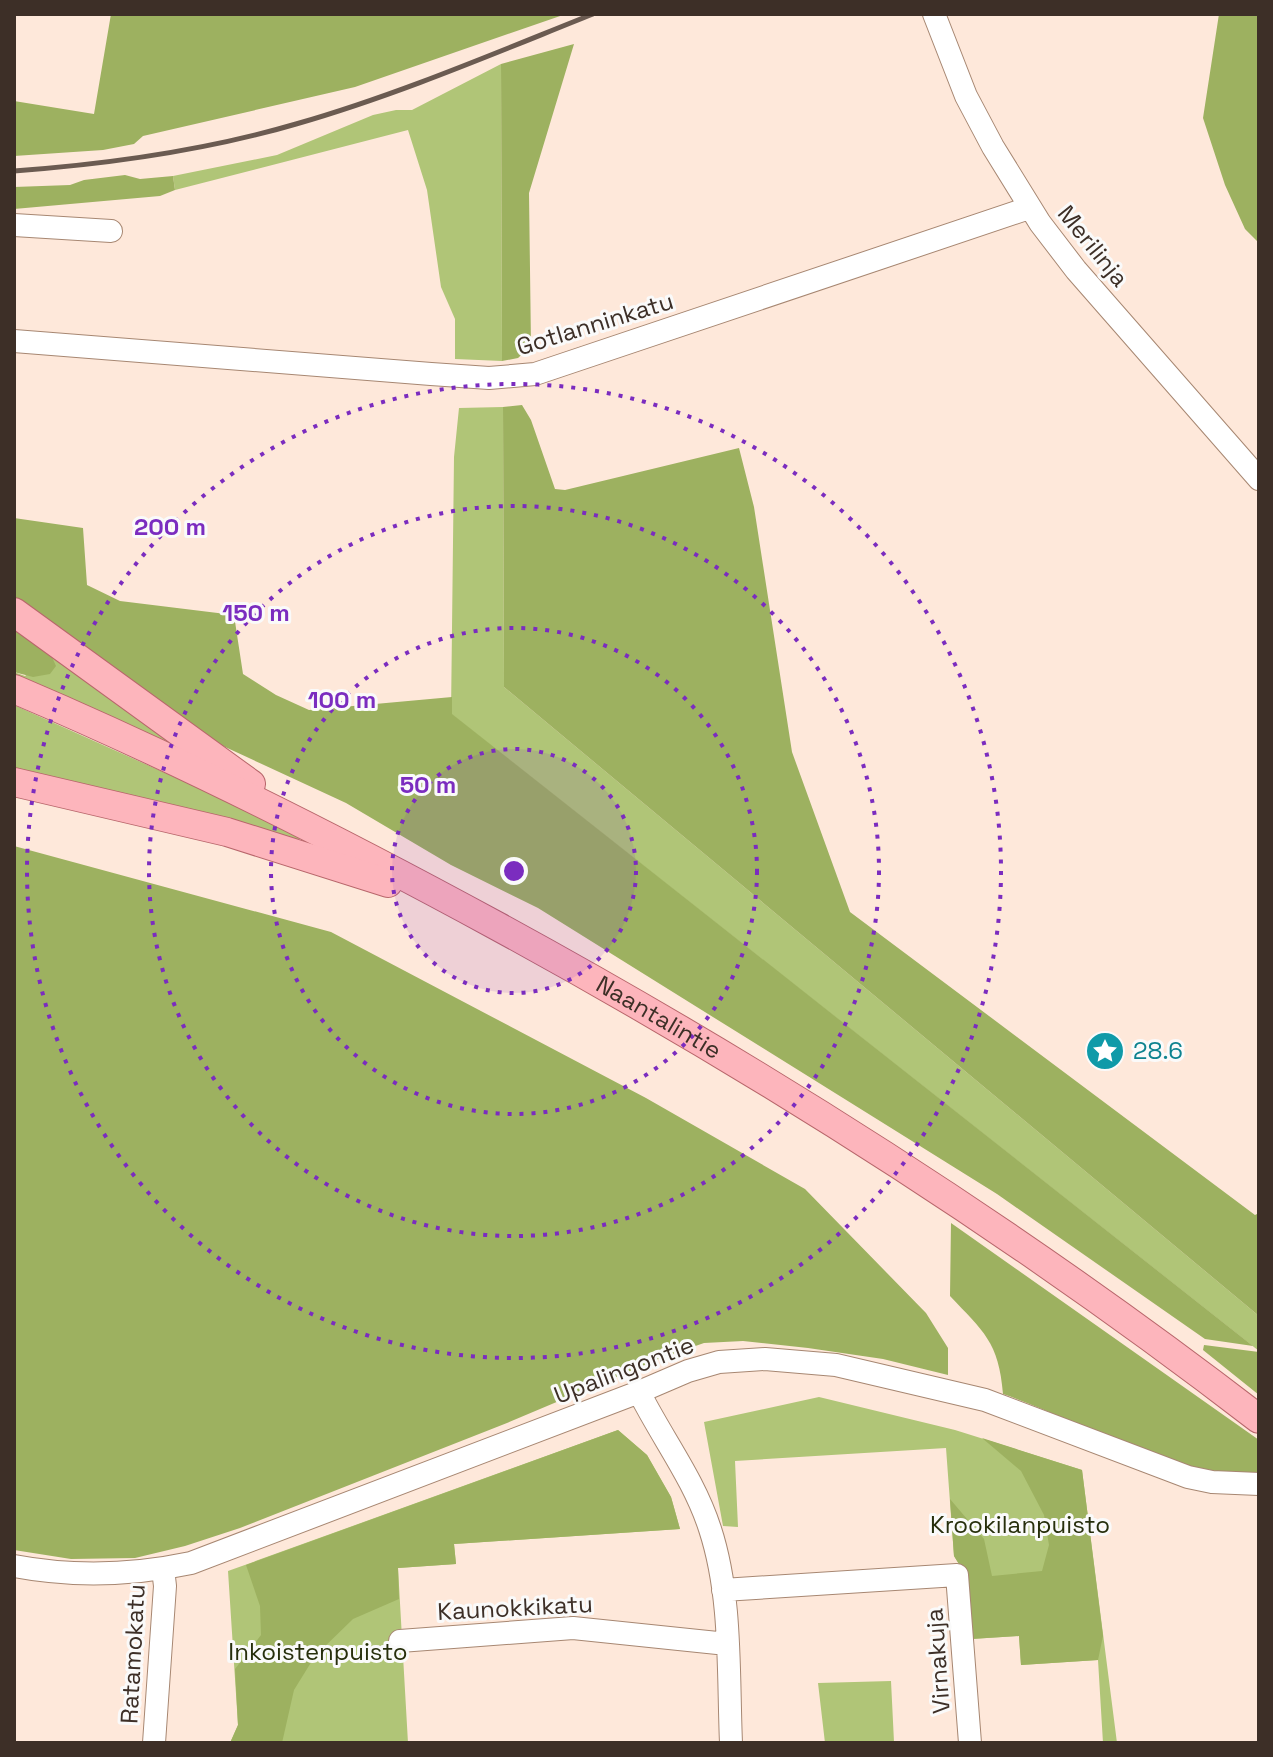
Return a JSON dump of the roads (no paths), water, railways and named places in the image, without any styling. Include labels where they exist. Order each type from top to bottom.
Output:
[{"type":"main road","points":[[14,612],[310,827]]},
{"type":"main road","name":"Naantalintie","points":[[14,689],[310,827],[629,999],[860,1140],[1078,1285],[1259,1419]]},
{"type":"main road","points":[[14,782],[227,832],[457,904]]},
{"type":"street","name":"Merilinja","points":[[934,14],[966,96],[1029,208],[1076,270],[1259,479]]},
{"type":"street","name":"Gotlanninkatu","points":[[14,341],[489,378],[535,374],[1029,208]]},
{"type":"street","points":[[14,225],[111,231]]},
{"type":"street","name":"Upalingontie","points":[[14,1566],[98,1572],[163,1569],[191,1563],[688,1371],[719,1362],[765,1359],[822,1363],[985,1400],[1188,1477],[1221,1483],[1259,1484]]},
{"type":"street","points":[[639,1392],[689,1478],[709,1526],[723,1590],[731,1743]]},
{"type":"street","name":"Ratamokatu","points":[[154,1743],[164,1600],[163,1569]]},
{"type":"street","name":"Virnakuja","points":[[723,1590],[957,1575],[970,1743]]},
{"type":"street","name":"Kaunokkikatu","points":[[400,1641],[573,1628],[727,1644]]},
{"type":"railway","points":[[14,171],[156,155],[261,133],[334,113],[409,87],[593,14]]},
{"type":"place","name":"28.6","points":[[1105,1051]]},
{"type":"park label","name":"Krookilanpuisto","points":[[1020,1525]]},
{"type":"park label","name":"Inkoistenpuisto","points":[[318,1652]]}]
